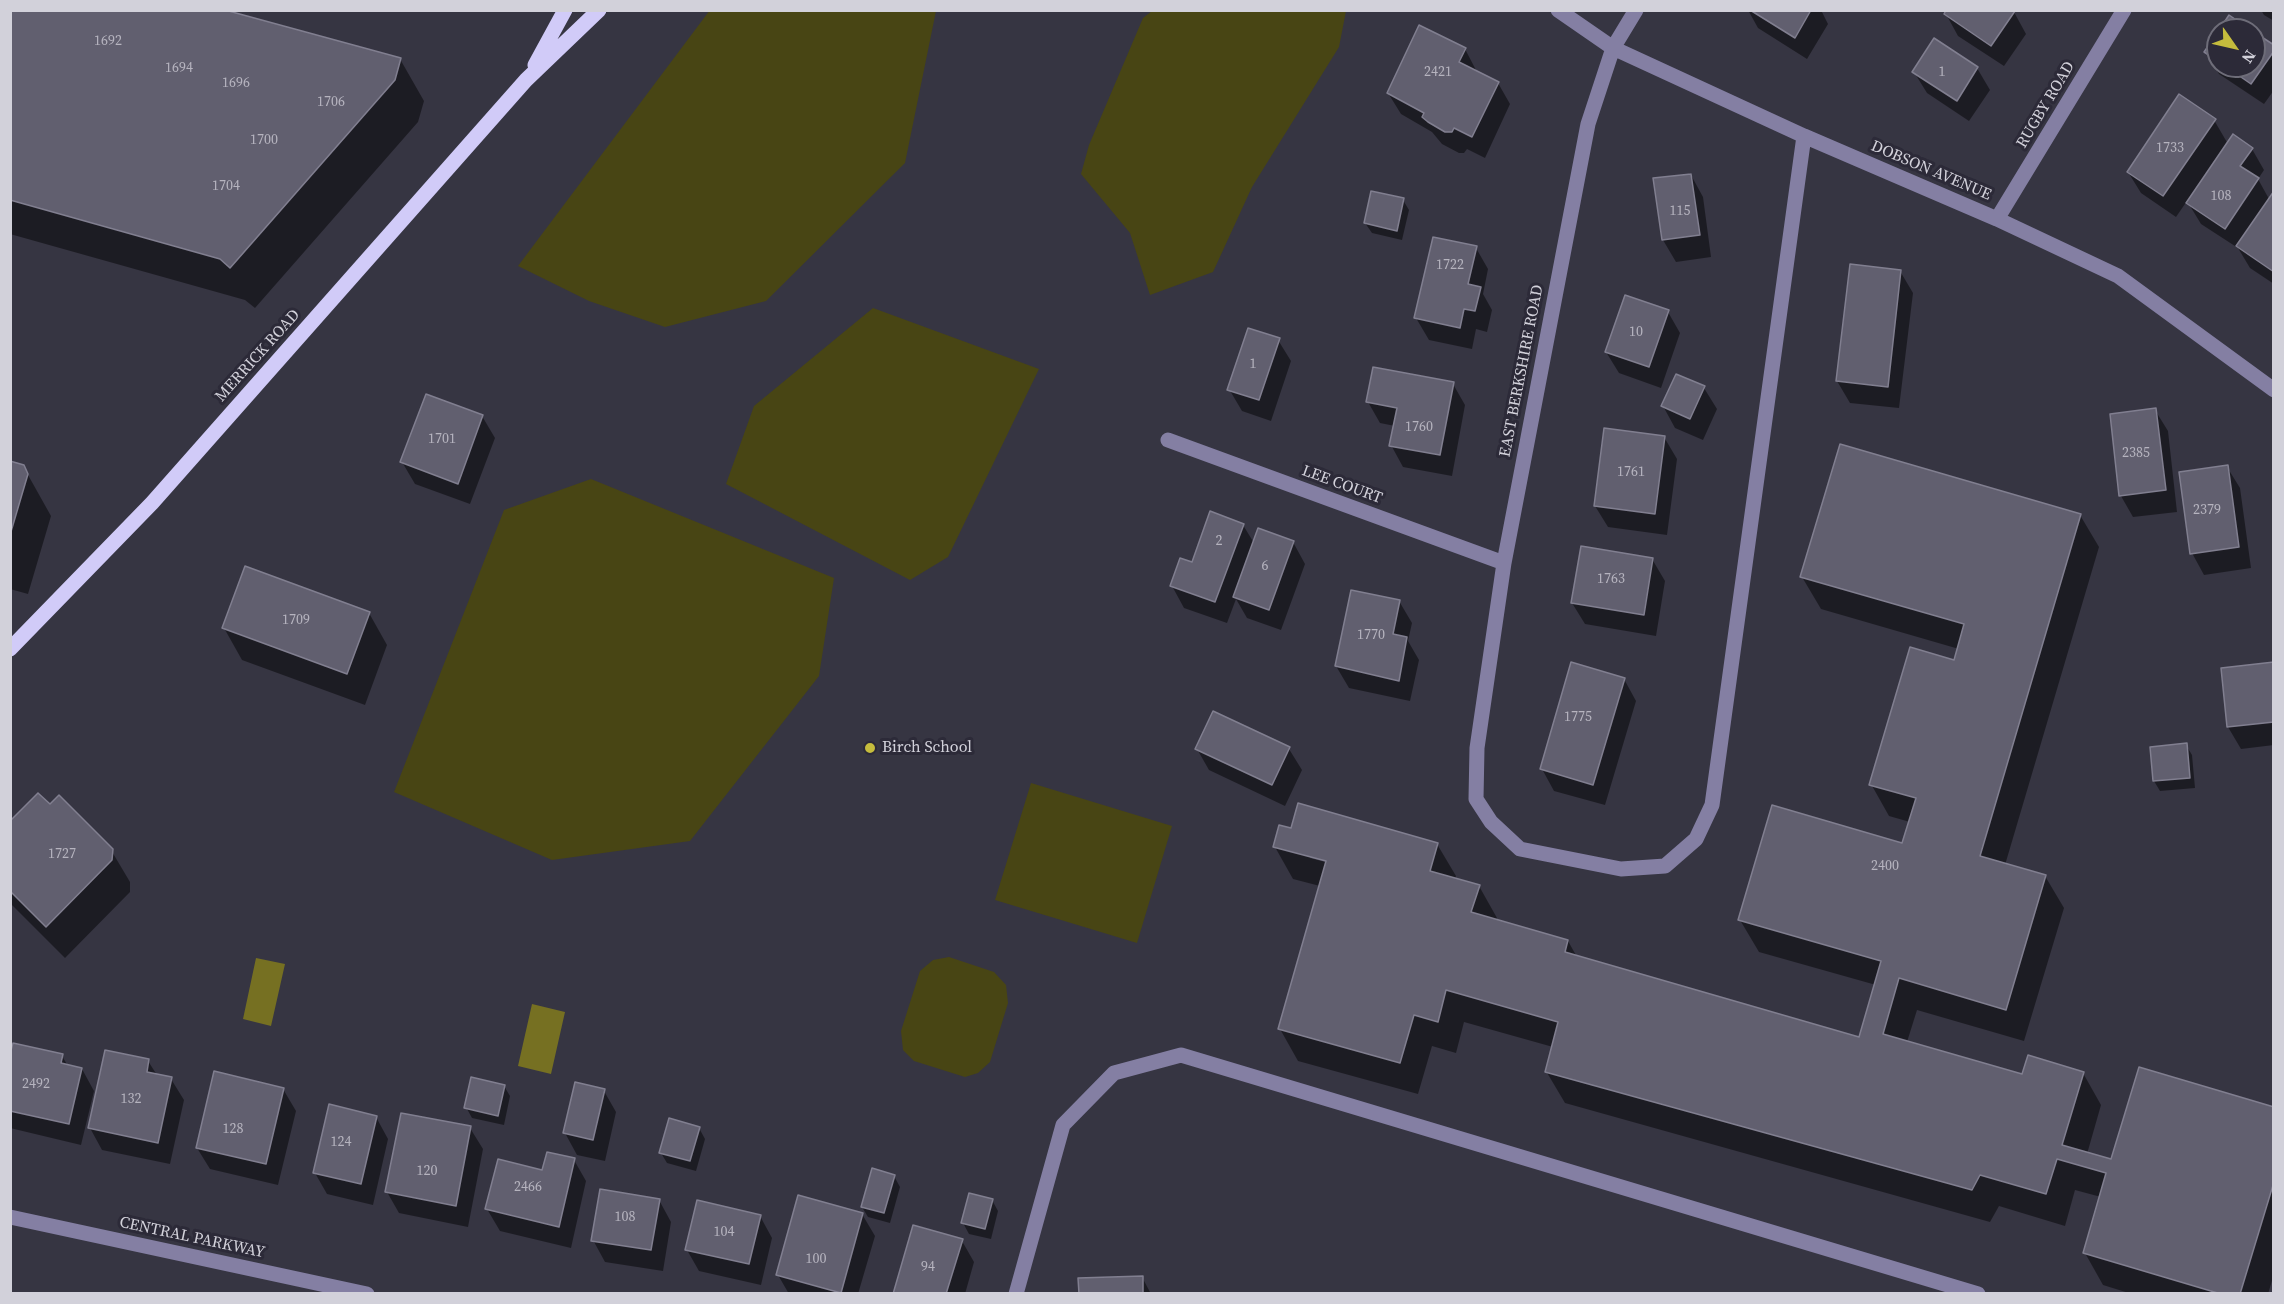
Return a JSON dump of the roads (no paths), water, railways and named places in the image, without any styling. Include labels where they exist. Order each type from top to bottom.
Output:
[{"type":"main road","name":"MERRICK ROAD","points":[[526,80],[565,10]]},
{"type":"main road","name":"MERRICK ROAD","points":[[10,649],[152,503],[526,80],[599,10]]},
{"type":"street","name":"DOBSON AVENUE","points":[[1558,10],[1612,48],[1804,136],[1997,219],[2118,276],[2274,390]]},
{"type":"street","name":"EAST BERKSHIRE ROAD","points":[[1636,10],[1612,48],[1588,124],[1504,563],[1477,748],[1476,799],[1491,822],[1520,849],[1621,869],[1665,866],[1696,839],[1712,805],[1804,136]]},
{"type":"street","name":"RUGBY ROAD","points":[[1997,219],[2124,10]]},
{"type":"street","name":"LEE COURT","points":[[1168,440],[1504,563]]},
{"type":"street","points":[[1016,1293],[1063,1125],[1114,1073],[1181,1055],[1978,1293]]},
{"type":"street","name":"CENTRAL PARKWAY","points":[[10,1217],[367,1293]]},
{"type":"place","name":"Birch School","points":[[870,748]]}]
